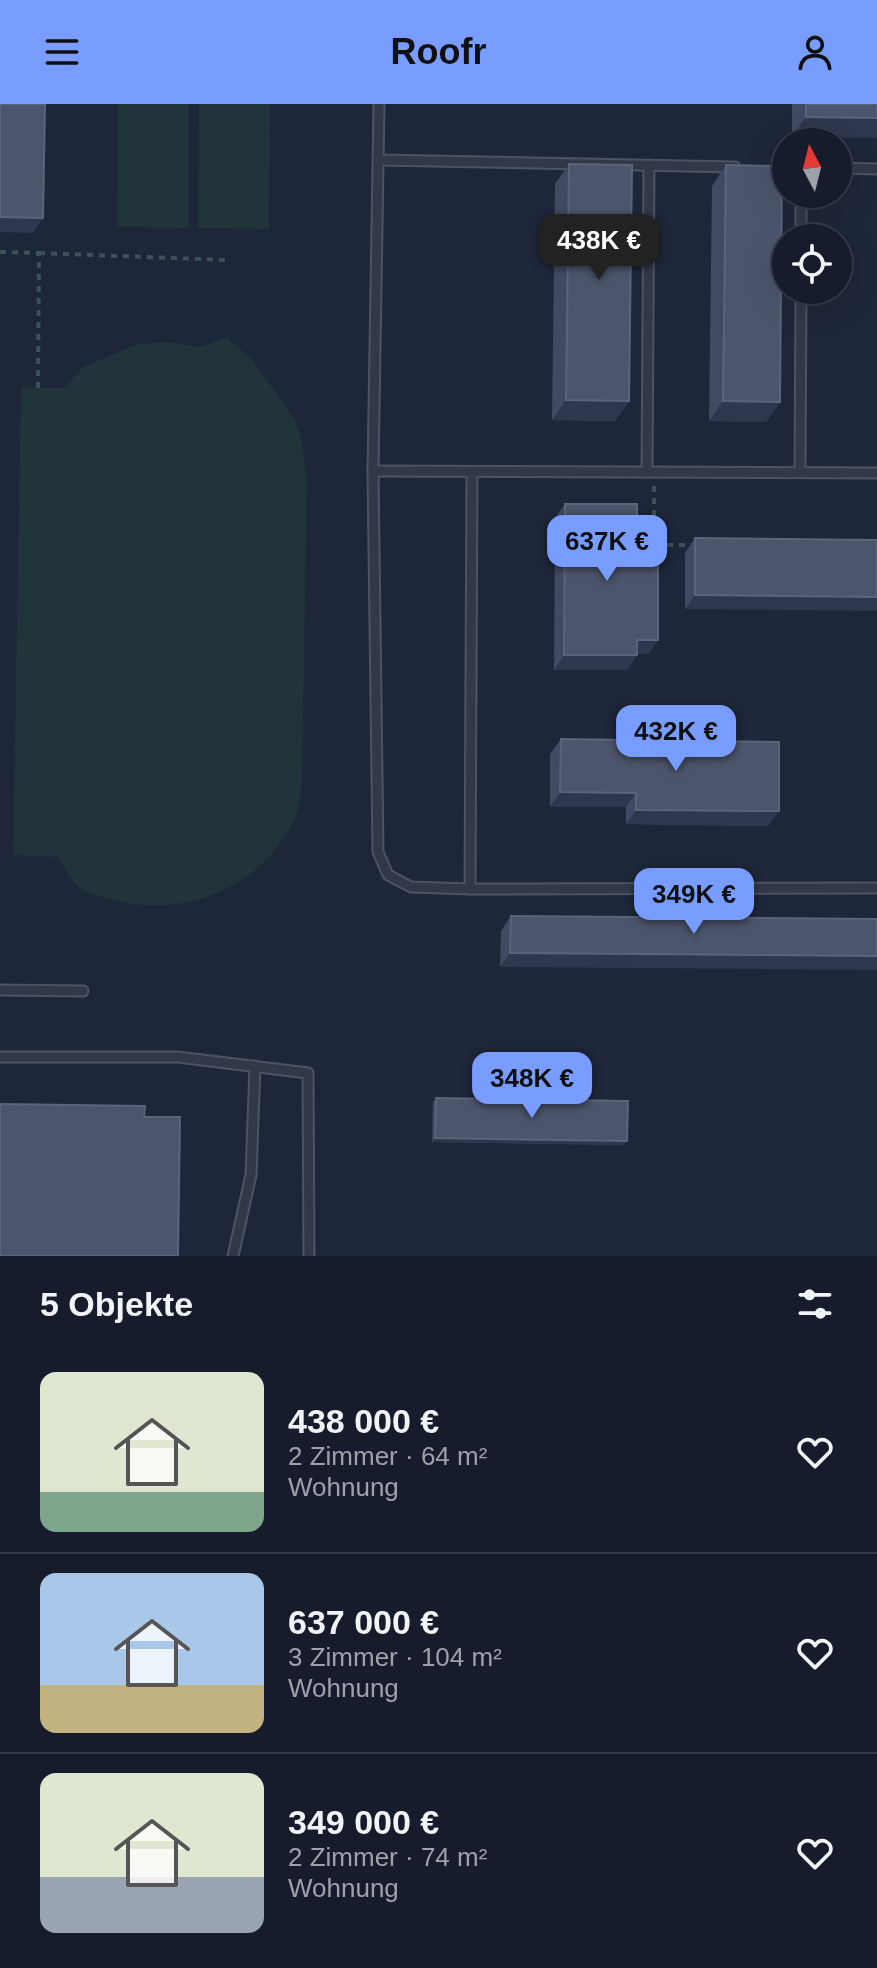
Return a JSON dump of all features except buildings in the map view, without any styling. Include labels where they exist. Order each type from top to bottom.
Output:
[{"type":"lane","points":[[379,104],[373,471],[378,852],[388,875],[411,887],[470,889],[877,888]]},
{"type":"lane","points":[[379,160],[740,167]]},
{"type":"lane","points":[[649,165],[651,472]]},
{"type":"lane","points":[[852,168],[877,169]]},
{"type":"lane","points":[[800,472],[801,304]]},
{"type":"lane","points":[[373,471],[877,473]]},
{"type":"lane","points":[[470,889],[472,473]]},
{"type":"lane","points":[[0,990],[83,991]]},
{"type":"lane","points":[[0,1057],[178,1057],[308,1073],[309,1256]]},
{"type":"lane","points":[[233,1256],[251,1175],[255,1066]]},
{"type":"path","points":[[0,252],[226,260]]},
{"type":"path","points":[[38,388],[39,253]]},
{"type":"path","points":[[651,472],[654,545],[702,545]]},
{"type":"shaded area","points":[[118,104],[189,104],[189,228],[117,227]]},
{"type":"shaded area","points":[[199,104],[270,104],[269,229],[198,228]]},
{"type":"shaded area","points":[[227,337],[253,361],[294,418],[301,437],[307,478],[302,782],[299,806],[285,837],[268,858],[248,876],[224,890],[173,905],[119,901],[79,887],[58,857],[13,855],[21,387],[64,388],[83,367],[138,344],[168,342],[199,347]]}]
